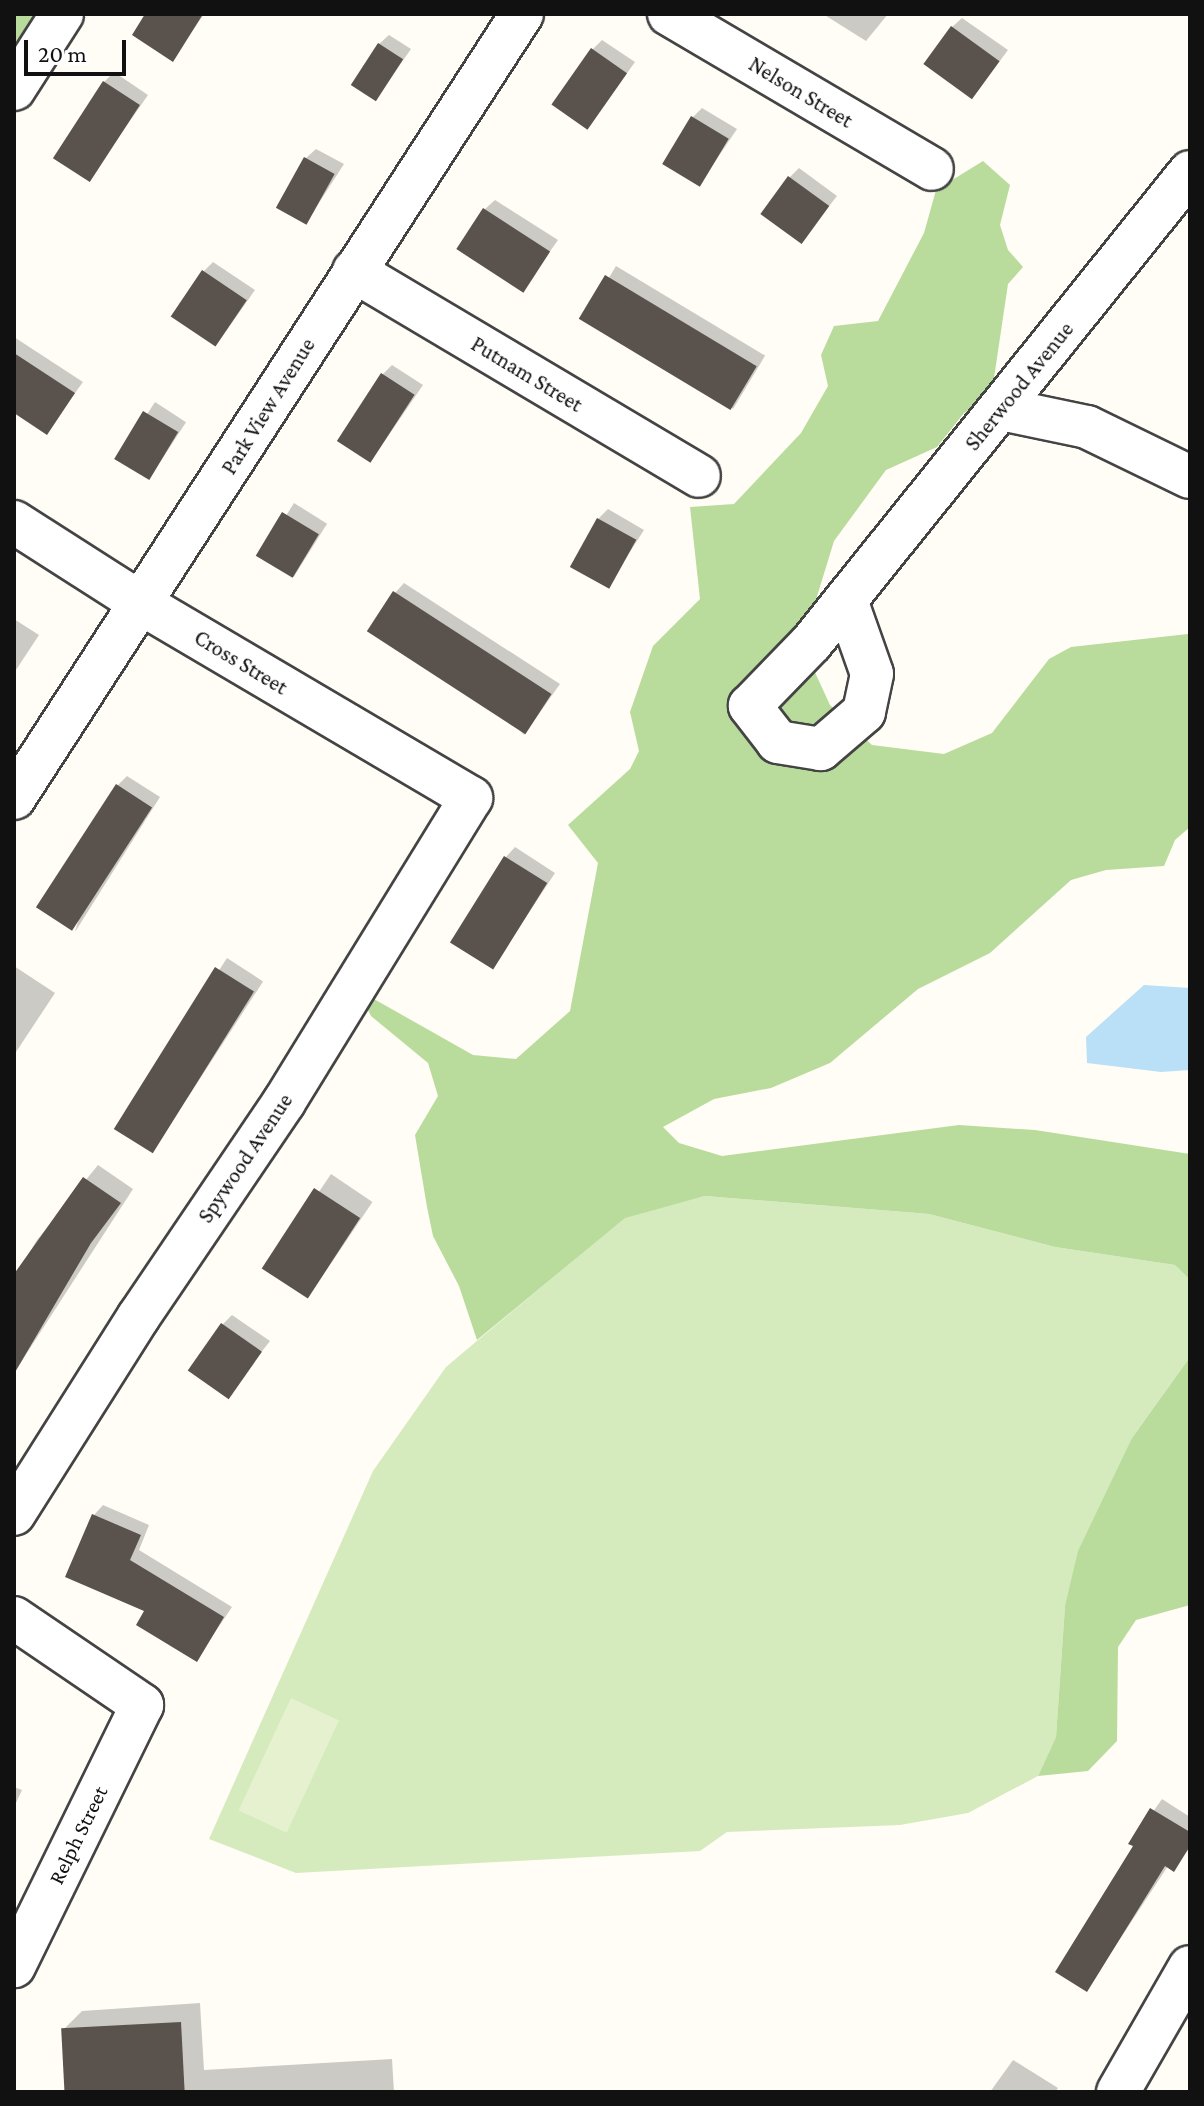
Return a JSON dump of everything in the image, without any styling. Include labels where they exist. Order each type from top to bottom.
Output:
[{"type":"street","points":[[14,89],[62,14]]},
{"type":"street","name":"Park View Avenue","points":[[14,798],[522,14]]},
{"type":"street","name":"Nelson Street","points":[[669,14],[932,169]]},
{"type":"street","name":"Sherwood Avenue","points":[[846,600],[1190,172]]},
{"type":"street","name":"Putnam Street","points":[[354,271],[699,476]]},
{"type":"street","points":[[1001,409],[1087,427],[1190,477]]},
{"type":"street","name":"Cross Street","points":[[14,522],[142,604],[471,798]]},
{"type":"street","name":"Spywood Avenue","points":[[14,1514],[139,1316],[284,1102],[471,798]]},
{"type":"street","name":"Relph Street","points":[[14,1618],[142,1705],[14,1966]]},
{"type":"street","points":[[1118,2092],[1190,1967]]},
{"type":"green space","points":[[14,14],[56,14],[14,91]]},
{"type":"green space","points":[[983,161],[1010,185],[1000,225],[1008,250],[1023,267],[1008,284],[991,398],[964,413],[937,447],[886,470],[834,541],[811,616],[813,668],[830,705],[872,745],[944,754],[992,733],[1049,659],[1071,647],[1188,634],[1190,827],[1175,840],[1164,866],[1106,870],[1071,880],[990,953],[918,989],[830,1063],[771,1088],[714,1099],[663,1127],[679,1143],[722,1156],[959,1125],[1035,1130],[1190,1154],[1190,1280],[1175,1265],[1055,1247],[929,1214],[705,1196],[625,1218],[477,1340],[459,1286],[433,1236],[427,1207],[415,1135],[438,1096],[428,1063],[371,1016],[358,990],[473,1055],[516,1059],[570,1011],[598,863],[568,825],[630,769],[639,751],[630,712],[653,646],[700,599],[690,507],[734,504],[801,433],[828,386],[821,355],[834,326],[878,321],[924,233],[936,190]]},
{"type":"green space","points":[[705,1196],[929,1214],[1055,1247],[1175,1265],[1190,1280],[1190,1357],[1132,1438],[1065,1606],[1056,1737],[1038,1776],[968,1813],[900,1825],[727,1832],[700,1851],[296,1873],[209,1839],[373,1471],[446,1367],[625,1217]]},
{"type":"green space","points":[[1190,1357],[1190,1605],[1136,1620],[1118,1647],[1117,1741],[1088,1771],[1038,1776],[1056,1737],[1065,1606],[1078,1551],[1132,1438]]},
{"type":"green space","points":[[291,1698],[339,1720],[287,1833],[239,1810]]},
{"type":"water","points":[[1144,985],[1190,988],[1190,1070],[1161,1072],[1087,1063],[1086,1037]]},
{"type":"building","points":[[145,14],[203,14],[173,62],[132,35]]},
{"type":"building","points":[[951,26],[1000,61],[972,99],[923,64]]},
{"type":"building","points":[[378,43],[403,59],[376,101],[351,85]]},
{"type":"building","points":[[591,48],[627,73],[587,130],[551,105]]},
{"type":"building","points":[[103,81],[140,105],[90,182],[53,158]]},
{"type":"building","points":[[691,116],[729,139],[700,187],[662,164]]},
{"type":"building","points":[[304,157],[335,174],[306,225],[276,208]]},
{"type":"building","points":[[788,176],[829,206],[802,244],[760,214]]},
{"type":"building","points":[[483,208],[550,252],[523,293],[456,249]]},
{"type":"building","points":[[202,270],[247,300],[215,347],[171,316]]},
{"type":"building","points":[[605,275],[757,366],[730,410],[579,319]]},
{"type":"building","points":[[14,353],[75,393],[47,435],[14,413]]},
{"type":"building","points":[[381,373],[415,395],[370,463],[337,441]]},
{"type":"building","points":[[143,411],[178,432],[149,480],[114,459]]},
{"type":"building","points":[[282,512],[319,534],[293,578],[256,556]]},
{"type":"building","points":[[597,518],[636,540],[609,589],[570,567]]},
{"type":"building","points":[[393,591],[552,694],[525,734],[367,631]]},
{"type":"building","points":[[116,784],[152,807],[72,931],[36,907]]},
{"type":"building","points":[[504,856],[547,883],[493,970],[450,943]]},
{"type":"building","points":[[215,967],[254,991],[153,1153],[114,1129]]},
{"type":"building","points":[[83,1177],[121,1203],[91,1243],[14,1374],[14,1274]]},
{"type":"building","points":[[314,1188],[360,1218],[308,1298],[262,1269]]},
{"type":"building","points":[[221,1323],[262,1352],[229,1399],[188,1371]]},
{"type":"building","points":[[92,1514],[141,1535],[130,1560],[224,1617],[197,1662],[136,1625],[144,1611],[65,1577]]},
{"type":"building","points":[[1150,1808],[1190,1832],[1190,1846],[1174,1872],[1165,1866],[1087,1992],[1055,1972],[1133,1846],[1128,1844]]},
{"type":"building","points":[[181,2022],[185,2092],[65,2092],[61,2028]]}]
